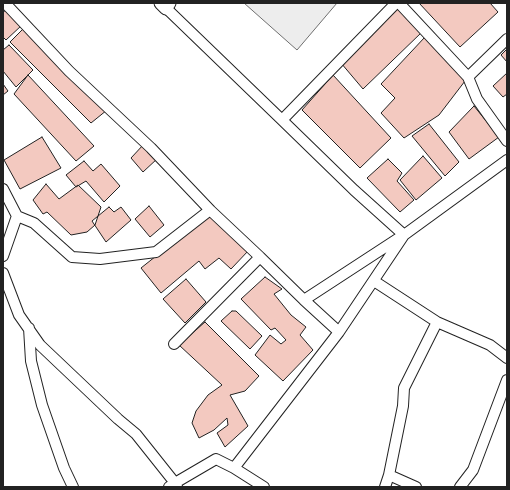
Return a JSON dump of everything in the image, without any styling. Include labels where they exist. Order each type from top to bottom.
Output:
[{"type":"street","points":[[5,3],[69,71],[151,148],[210,210],[339,332]]},
{"type":"street","points":[[282,120],[397,3],[468,77],[477,100],[507,141]]},
{"type":"street","points":[[165,5],[354,190],[404,235]]},
{"type":"street","points":[[468,77],[507,39]]},
{"type":"street","points":[[304,300],[404,235],[507,160]]},
{"type":"street","points":[[3,189],[17,216],[34,223],[72,257],[100,259],[156,252],[210,210]]},
{"type":"street","points":[[3,256],[17,216]]},
{"type":"street","points":[[234,468],[339,332],[404,235]]},
{"type":"street","points":[[174,344],[260,257]]},
{"type":"street","points":[[3,273],[20,315],[40,345],[118,419],[136,434],[174,486],[216,459],[234,468],[264,487]]},
{"type":"street","points":[[374,281],[437,322],[490,345],[507,358]]},
{"type":"street","points":[[385,487],[389,475],[403,406],[404,388],[437,322]]},
{"type":"street","points":[[28,328],[31,361],[42,405],[64,468],[73,487]]},
{"type":"street","points":[[460,487],[473,470],[507,380]]},
{"type":"street","points":[[389,475],[416,487]]},
{"type":"shaded area","points":[[244,3],[337,3],[297,50]]},
{"type":"building","points":[[419,3],[490,3],[498,12],[460,47]]},
{"type":"building","points":[[397,5],[422,32],[363,89],[341,63]]},
{"type":"building","points":[[8,9],[22,25],[6,40],[3,37],[3,12]]},
{"type":"building","points":[[25,27],[107,110],[91,123],[10,42]]},
{"type":"building","points":[[425,37],[465,81],[439,115],[404,138],[381,113],[395,98],[381,84]]},
{"type":"building","points":[[9,45],[33,70],[16,87],[3,71],[3,50]]},
{"type":"building","points":[[507,49],[507,62],[501,55]]},
{"type":"building","points":[[507,73],[507,94],[503,97],[493,86]]},
{"type":"building","points":[[28,75],[94,146],[76,161],[14,94]]},
{"type":"building","points":[[333,75],[391,138],[360,168],[302,110]]},
{"type":"building","points":[[3,84],[8,91],[3,95]]},
{"type":"building","points":[[474,106],[499,137],[469,159],[449,132]]},
{"type":"building","points":[[429,124],[459,162],[445,176],[412,136]]},
{"type":"building","points":[[42,137],[61,168],[20,189],[4,160]]},
{"type":"building","points":[[144,144],[158,158],[143,172],[131,158]]},
{"type":"building","points":[[423,156],[442,178],[416,200],[400,180]]},
{"type":"building","points":[[388,159],[402,173],[397,181],[414,200],[400,212],[367,178]]},
{"type":"building","points":[[84,161],[93,171],[101,164],[120,186],[104,202],[86,181],[76,187],[66,175]]},
{"type":"building","points":[[46,184],[59,199],[78,185],[101,207],[95,225],[87,232],[71,235],[47,212],[43,214],[33,200]]},
{"type":"building","points":[[149,206],[164,225],[150,237],[135,219]]},
{"type":"building","points":[[109,207],[114,212],[121,207],[131,220],[106,242],[92,221]]},
{"type":"building","points":[[210,213],[249,250],[231,269],[219,258],[205,269],[199,261],[161,293],[141,268]]},
{"type":"building","points":[[265,277],[282,289],[274,294],[291,315],[306,327],[300,335],[313,350],[283,381],[255,355],[270,335],[281,344],[286,340],[275,328],[271,330],[241,299]]},
{"type":"building","points":[[186,279],[206,302],[185,323],[163,299]]},
{"type":"building","points":[[232,311],[236,311],[262,336],[250,349],[221,321]]},
{"type":"building","points":[[205,322],[259,376],[245,391],[230,395],[248,426],[225,447],[217,433],[228,425],[227,418],[214,430],[199,438],[192,423],[196,411],[208,395],[222,385],[179,345]]}]
